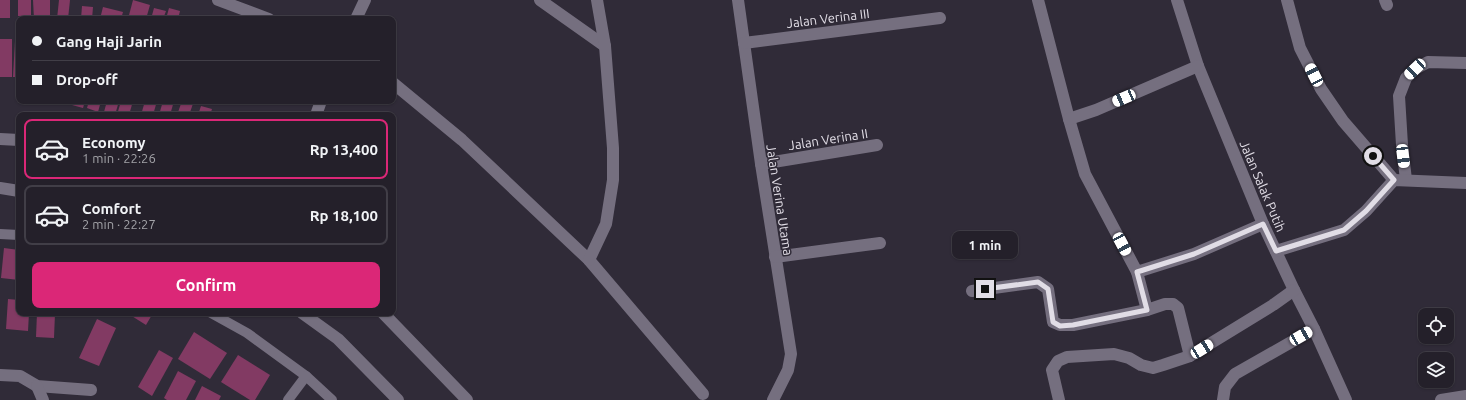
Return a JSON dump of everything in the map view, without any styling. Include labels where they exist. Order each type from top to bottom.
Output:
[{"type":"street","points":[[218,0],[261,16]]},
{"type":"street","points":[[357,16],[365,0]]},
{"type":"street","points":[[540,0],[605,46]]},
{"type":"street","points":[[589,260],[606,224],[613,180],[613,148],[605,46],[597,0]]},
{"type":"street","name":"Jalan Verina Utama","points":[[738,0],[761,164],[791,354],[788,370],[773,400]]},
{"type":"street","points":[[1038,0],[1085,174],[1137,272],[1147,310]]},
{"type":"street","name":"Jalan Salak Putih","points":[[1177,0],[1198,66],[1263,224],[1314,329],[1346,400]]},
{"type":"street","points":[[1288,0],[1300,48],[1321,89],[1343,121],[1394,180]]},
{"type":"street","name":"Jalan Verina III","points":[[744,43],[940,18]]},
{"type":"street","points":[[1406,180],[1399,96],[1406,78],[1415,69],[1428,62],[1466,63]]},
{"type":"street","points":[[1069,119],[1096,110],[1198,66]]},
{"type":"street","points":[[396,85],[462,140],[589,260],[703,394]]},
{"type":"street","points":[[0,139],[16,140]]},
{"type":"street","name":"Jalan Verina II","points":[[761,164],[877,145]]},
{"type":"street","points":[[1276,251],[1344,230],[1366,211],[1394,180],[1466,183]]},
{"type":"street","points":[[0,188],[16,191]]},
{"type":"street","points":[[1137,272],[1194,254],[1263,224]]},
{"type":"street","points":[[775,256],[880,243]]},
{"type":"street","points":[[972,291],[1038,282],[1048,289],[1053,322],[1060,326],[1073,325],[1147,310],[1165,304],[1173,304],[1178,308],[1190,356]]},
{"type":"street","points":[[1059,400],[1052,370],[1062,359],[1114,354],[1129,358],[1142,365],[1153,368],[1190,356],[1273,305],[1294,290]]},
{"type":"street","points":[[306,316],[338,339],[398,400]]},
{"type":"street","points":[[386,316],[467,400]]},
{"type":"street","points":[[1223,400],[1225,387],[1235,374],[1314,329]]},
{"type":"street","points":[[0,375],[20,376],[37,386],[91,390]]},
{"type":"street","points":[[37,386],[43,400]]},
{"type":"street","points":[[1441,400],[1466,396]]},
{"type":"lane","points":[[0,234],[16,235]]},
{"type":"lane","points":[[217,316],[247,333],[306,376],[332,400]]},
{"type":"lane","points":[[288,400],[306,376]]},
{"type":"building","points":[[0,0],[10,0],[10,18],[0,18]]},
{"type":"building","points":[[18,0],[31,0],[31,16],[18,16]]},
{"type":"building","points":[[33,0],[50,0],[50,16],[34,16]]},
{"type":"building","points":[[59,0],[70,0],[68,16],[57,16]]},
{"type":"building","points":[[133,0],[150,5],[147,16],[129,16]]},
{"type":"building","points":[[82,6],[93,7],[92,16],[81,16]]},
{"type":"building","points":[[103,7],[123,12],[122,16],[101,16]]},
{"type":"building","points":[[154,8],[166,11],[164,16],[152,16]]},
{"type":"building","points":[[169,8],[180,11],[179,16],[167,16]]},
{"type":"building","points":[[0,39],[12,39],[12,77],[0,77]]},
{"type":"building","points":[[15,41],[16,41],[16,77],[13,77]]},
{"type":"building","points":[[72,104],[84,104],[83,108]]},
{"type":"building","points":[[88,104],[100,104],[98,112],[87,108]]},
{"type":"building","points":[[106,104],[118,104],[116,112],[104,112]]},
{"type":"building","points":[[120,104],[132,104],[130,112],[118,112]]},
{"type":"building","points":[[144,104],[156,104],[154,112],[142,112]]},
{"type":"building","points":[[162,104],[173,104],[171,112],[160,112]]},
{"type":"building","points":[[181,104],[193,104],[190,112],[178,112]]},
{"type":"building","points":[[201,106],[212,109],[211,112],[199,112]]},
{"type":"building","points":[[4,248],[16,250],[16,280],[1,278]]},
{"type":"building","points":[[8,299],[16,300],[16,316],[29,316],[28,331],[6,329]]},
{"type":"building","points":[[37,316],[55,316],[54,338],[36,337]]},
{"type":"building","points":[[132,316],[151,316],[146,325]]},
{"type":"building","points":[[97,319],[116,328],[99,366],[79,358]]},
{"type":"building","points":[[194,332],[227,353],[210,379],[178,359]]},
{"type":"building","points":[[159,350],[173,358],[152,396],[138,387]]},
{"type":"building","points":[[238,355],[270,375],[255,400],[250,400],[221,382]]},
{"type":"building","points":[[178,371],[196,381],[186,400],[167,400],[164,398]]},
{"type":"building","points":[[202,386],[221,396],[219,400],[195,400]]},
{"type":"route","points":[[985,289],[1038,282],[1048,289],[1053,322],[1060,326],[1073,325],[1147,310],[1137,272],[1194,254],[1263,224],[1276,251],[1344,230],[1366,211],[1394,180],[1373,156]]}]
